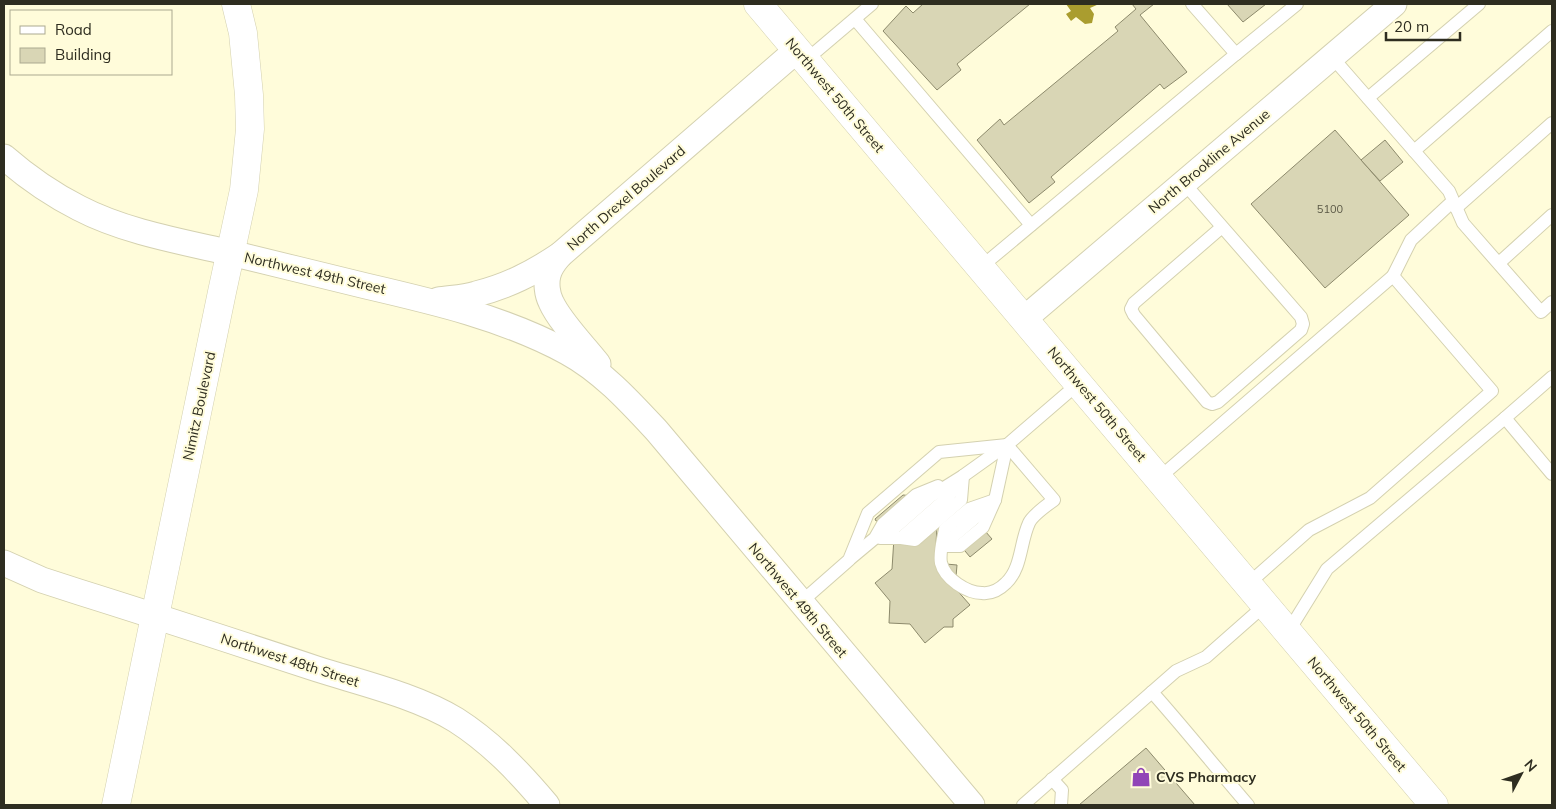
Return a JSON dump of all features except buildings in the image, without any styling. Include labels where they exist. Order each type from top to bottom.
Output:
[{"type":"main road","name":"Nimitz Boulevard","points":[[116,805],[244,190],[250,129],[247,63],[236,4]]},
{"type":"main road","name":"Northwest 50th Street","points":[[758,4],[1434,805]]},
{"type":"street","name":"North Brookline Avenue","points":[[1024,319],[1394,4]]},
{"type":"street","name":"North Drexel Boulevard","points":[[430,301],[474,295],[506,285],[533,272],[560,255],[801,55]]},
{"type":"street","name":"Northwest 49th Street","points":[[4,157],[29,178],[54,195],[80,209],[114,223],[430,301],[492,319],[533,335],[568,352],[599,374],[623,395]]},
{"type":"street","name":"Northwest 49th Street","points":[[560,255],[551,265],[547,287],[550,300],[560,316],[623,395],[657,431],[972,805]]},
{"type":"street","name":"Northwest 48th Street","points":[[4,563],[42,580],[388,692],[436,710],[455,720],[491,746],[518,771],[547,805]]},
{"type":"lane","points":[[801,55],[854,19],[872,4]]},
{"type":"lane","points":[[1192,4],[1236,54]]},
{"type":"lane","points":[[981,267],[1297,4]]},
{"type":"lane","points":[[1368,98],[1479,4]]},
{"type":"lane","points":[[854,19],[1031,225]]},
{"type":"lane","points":[[1414,151],[1552,31]]},
{"type":"lane","points":[[1332,57],[1448,191],[1464,223],[1541,312],[1552,302]]},
{"type":"lane","points":[[1159,478],[1393,276],[1411,240],[1552,123]]},
{"type":"lane","points":[[1184,183],[1300,317],[1303,324],[1301,330],[1218,402],[1212,404],[1207,402],[1131,309],[1134,303],[1222,227]]},
{"type":"lane","points":[[1499,263],[1552,215]]},
{"type":"lane","points":[[1248,584],[1309,530],[1370,498],[1492,391],[1393,276]]},
{"type":"lane","points":[[1288,632],[1327,569],[1552,377]]},
{"type":"lane","points":[[879,538],[883,524],[916,494],[963,476],[1007,445],[1079,383]]},
{"type":"lane","points":[[1505,418],[1552,474]]},
{"type":"lane","points":[[942,546],[960,546],[983,527],[995,500],[1007,445]]},
{"type":"lane","points":[[995,500],[969,509],[945,529],[942,546],[942,565],[947,575],[957,584],[982,594],[996,590],[1008,582],[1015,572],[1029,521],[1054,500],[1007,445]]},
{"type":"lane","points":[[849,560],[868,512],[939,452],[1007,445]]},
{"type":"lane","points":[[800,603],[849,560],[879,538],[900,538],[948,497],[963,476]]},
{"type":"lane","points":[[1023,805],[1176,671],[1206,657],[1265,605]]},
{"type":"lane","points":[[1152,692],[1248,805]]},
{"type":"lane","points":[[1052,779],[1062,790],[1061,805]]},
{"type":"shaded area","points":[[1066,4],[1099,4],[1090,8],[1094,14],[1092,23],[1085,24],[1076,17],[1071,21],[1066,14],[1071,11]]},
{"type":"place","name":"CVS Pharmacy","points":[[1141,777]]}]
